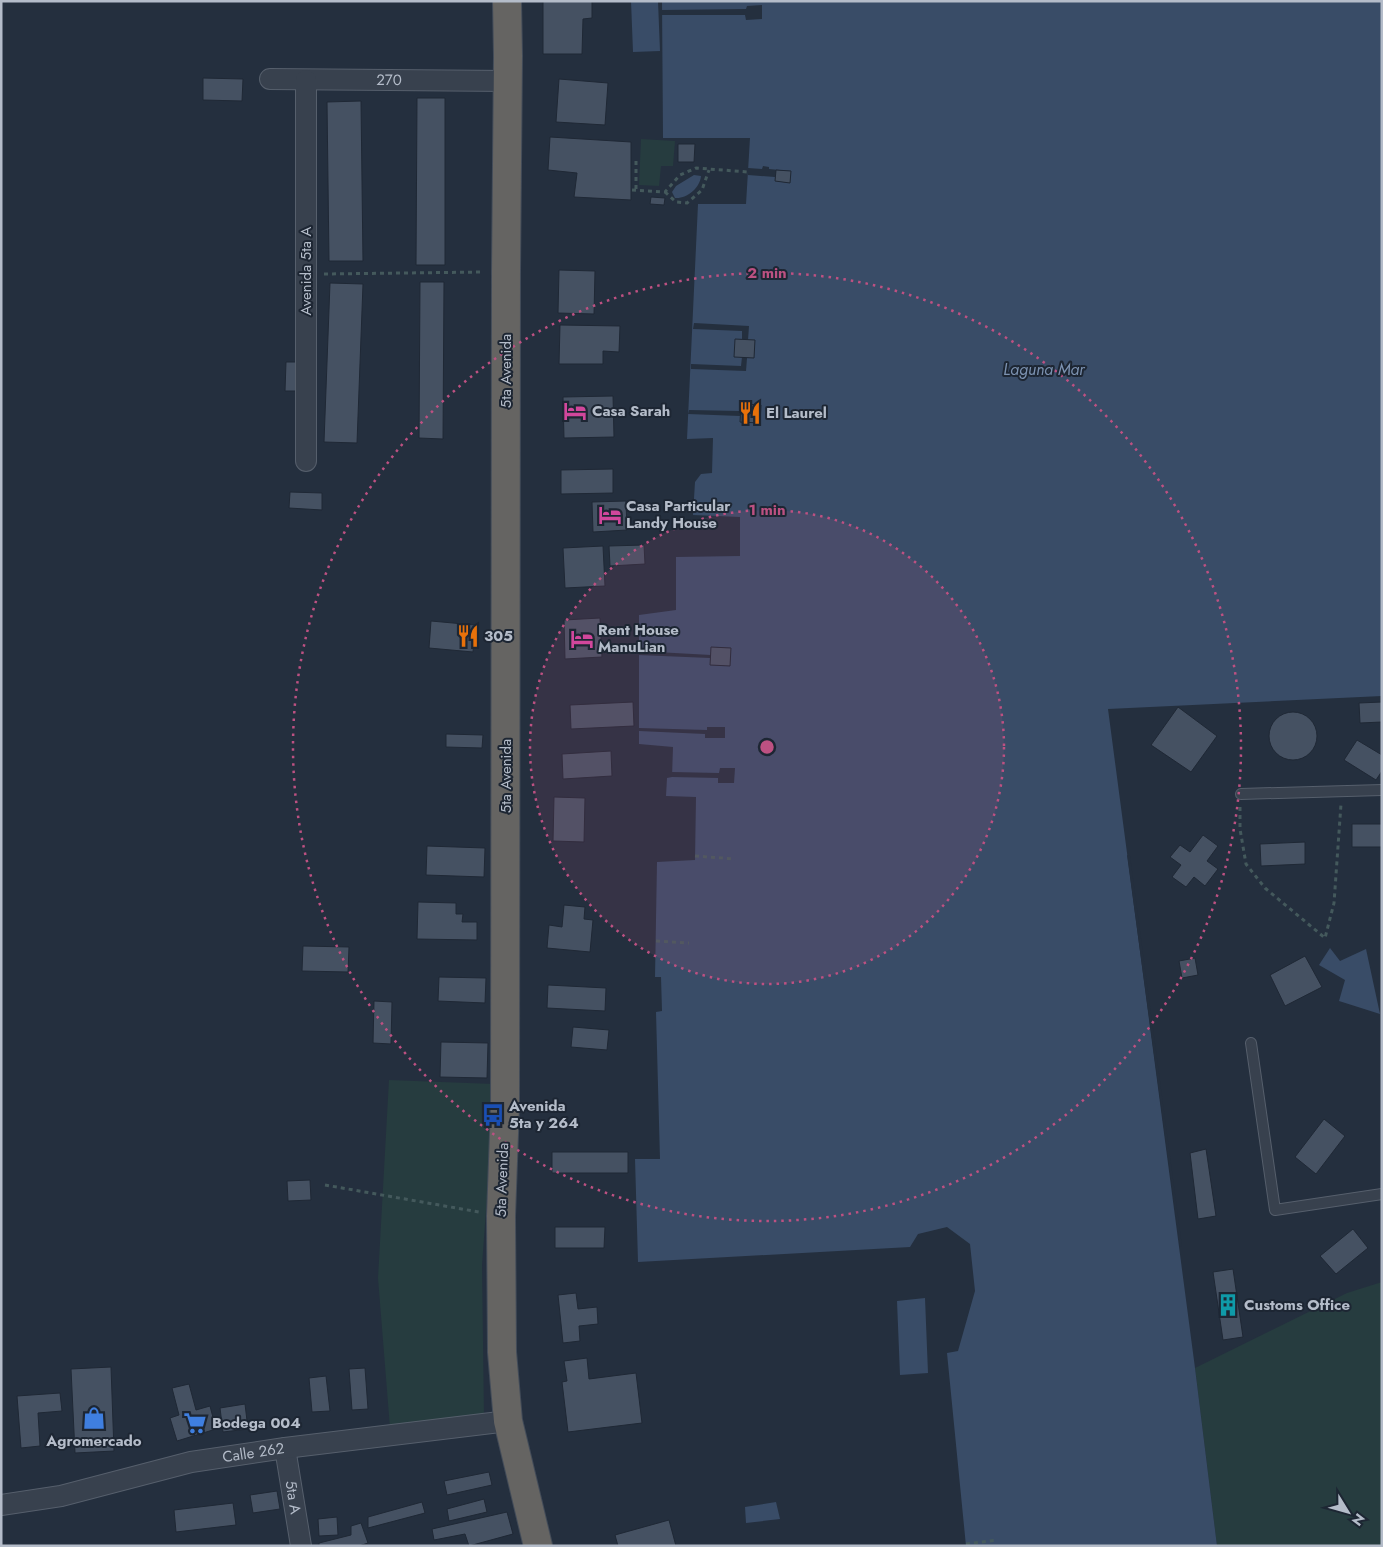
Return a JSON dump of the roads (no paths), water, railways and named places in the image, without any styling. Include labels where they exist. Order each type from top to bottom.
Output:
[{"type":"highway","name":"5ta Avenida","points":[[507,1],[505,1106],[500,1216],[502,1352],[508,1421],[538,1546]]},
{"type":"street","name":"270","points":[[270,79],[508,81]]},
{"type":"street","name":"Avenida 5ta A","points":[[306,80],[306,461]]},
{"type":"street","name":"Calle 262","points":[[1,1505],[61,1496],[191,1462],[285,1448],[508,1421]]},
{"type":"street","name":"5ta A","points":[[285,1448],[301,1546]]},
{"type":"lane","points":[[1240,794],[1382,790]]},
{"type":"lane","points":[[1251,1043],[1275,1210],[1382,1194]]},
{"type":"water","points":[[631,1],[658,1],[660,51],[633,52]]},
{"type":"water","name":"Laguna Mar","points":[[662,1],[1382,1],[1382,696],[1108,709],[1217,1546],[966,1546],[947,1353],[958,1351],[975,1291],[970,1244],[947,1227],[918,1234],[910,1247],[638,1262],[635,1159],[660,1159],[656,1012],[662,1011],[661,977],[655,977],[657,862],[695,860],[696,797],[666,796],[667,778],[672,777],[673,747],[639,744],[639,615],[676,610],[676,557],[740,556],[740,517],[693,515],[695,482],[701,474],[712,473],[713,438],[687,439],[698,204],[746,204],[750,138],[663,138]]},
{"type":"water","points":[[694,175],[701,176],[698,185],[688,195],[675,198],[672,192],[676,186]]},
{"type":"water","points":[[1330,948],[1340,961],[1366,949],[1380,1014],[1339,1001],[1345,980],[1319,965]]},
{"type":"water","points":[[925,1298],[928,1373],[900,1375],[897,1301]]},
{"type":"water","points":[[776,1502],[780,1519],[746,1523],[745,1507]]},
{"type":"place","name":"Casa Sarah","points":[[575,411]]},
{"type":"place","name":"El Laurel","points":[[750,413]]},
{"type":"place","name":"Casa Particular Landy House","points":[[610,515]]},
{"type":"place","name":"305","points":[[468,636]]},
{"type":"place","name":"Rent House ManuLian","points":[[582,639]]},
{"type":"place","name":"Avenida 5ta y 264","points":[[493,1115]]},
{"type":"place","name":"Customs Office","points":[[1228,1305]]},
{"type":"place","name":"Agromercado","points":[[94,1418]]},
{"type":"place","name":"Bodega 004","points":[[195,1423]]}]
